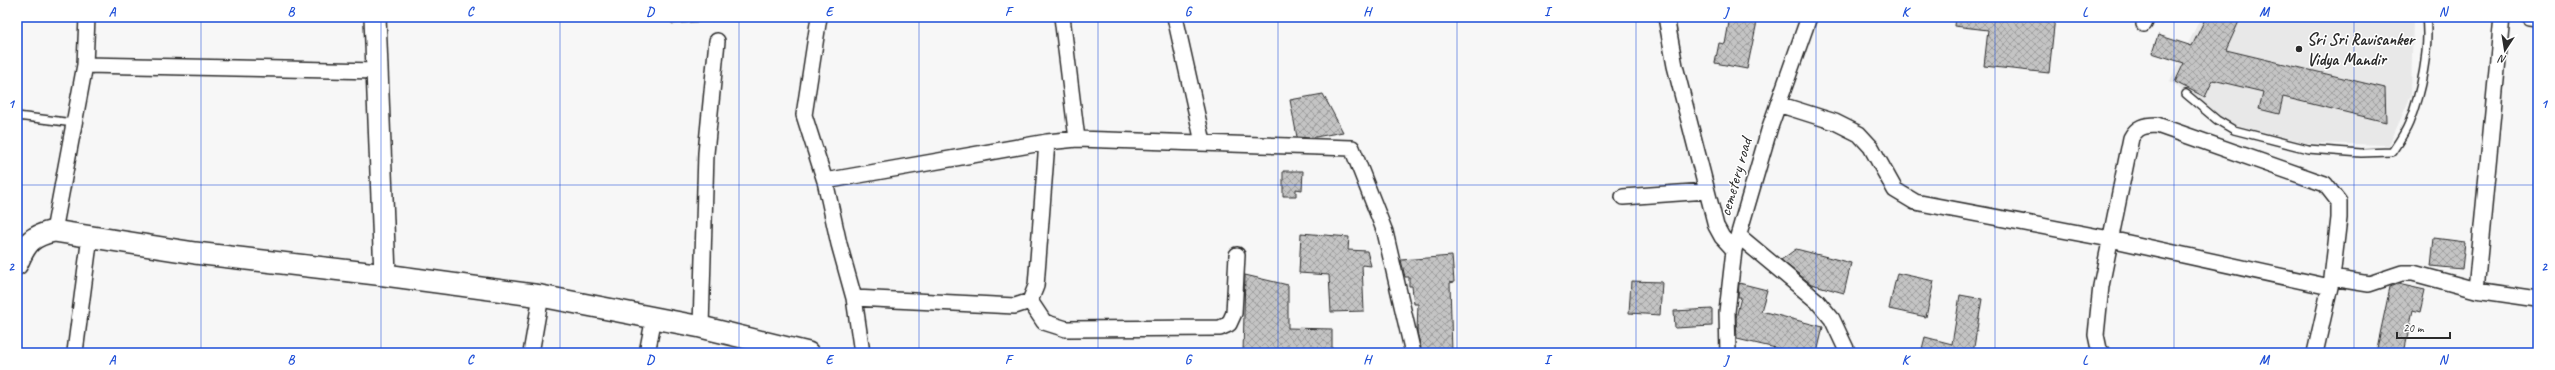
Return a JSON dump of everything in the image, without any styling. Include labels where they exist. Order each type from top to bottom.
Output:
[{"type":"street","points":[[54,231],[85,64],[87,17]]},
{"type":"street","points":[[375,17],[385,275]]},
{"type":"street","points":[[819,17],[804,115],[825,181],[839,244],[854,298],[862,353]]},
{"type":"street","points":[[1062,17],[1078,139]]},
{"type":"street","points":[[1176,17],[1203,142]]},
{"type":"street","points":[[1666,17],[1675,66],[1716,226],[1722,237],[1736,243],[1817,301],[1832,319],[1848,353]]},
{"type":"street","name":"cemetery road","points":[[1728,353],[1727,312],[1736,243],[1752,183],[1809,17]]},
{"type":"street","points":[[2476,290],[2502,17]]},
{"type":"street","points":[[2529,17],[2538,18]]},
{"type":"street","points":[[702,327],[706,153],[717,41]]},
{"type":"street","points":[[85,64],[377,71]]},
{"type":"street","points":[[1778,104],[1835,122],[1859,134],[1871,147],[1895,190],[1915,202],[2331,282],[2369,284],[2413,272],[2476,290],[2538,299]]},
{"type":"street","points":[[2102,353],[2099,349],[2096,335],[2101,286],[2131,138],[2136,130],[2145,125],[2157,125],[2325,184],[2339,202],[2339,218],[2331,282],[2315,353]]},
{"type":"street","points":[[825,181],[1047,142],[1078,139],[1352,148],[1385,232],[1413,353]]},
{"type":"street","points":[[854,298],[1015,306],[1030,301],[1036,286],[1047,142]]},
{"type":"street","points":[[1623,197],[1707,190]]},
{"type":"street","points":[[17,264],[24,247],[38,234],[54,231],[195,253],[385,275],[541,296],[702,327],[808,353]]},
{"type":"street","points":[[75,352],[90,236]]},
{"type":"street","points":[[1030,301],[1044,322],[1066,329],[1220,328],[1229,324],[1234,313],[1237,255]]},
{"type":"street","points":[[531,353],[541,296]]},
{"type":"street","points":[[647,353],[654,317]]},
{"type":"lane","points":[[2186,94],[2217,120],[2234,130],[2308,149],[2361,153],[2392,152],[2409,123],[2423,71],[2428,31],[2426,17]]},
{"type":"lane","points":[[17,116],[74,123]]},
{"type":"shaded area","name":"Sri Sri Ravisanker Vidya Mandir","points":[[2201,17],[2413,17],[2411,96],[2389,145],[2307,143],[2228,123],[2170,81]]},
{"type":"green space","points":[[671,17],[757,17],[672,24]]},
{"type":"building","points":[[1730,17],[1758,17],[1747,69],[1715,63],[1719,43],[1725,44]]},
{"type":"building","points":[[1955,17],[2055,17],[2049,73],[1984,66],[1988,30],[1954,26]]},
{"type":"building","points":[[2206,17],[2241,17],[2226,50],[2385,88],[2386,122],[2283,97],[2279,114],[2259,109],[2263,92],[2213,80],[2205,97],[2175,82],[2184,63],[2152,53],[2158,35],[2192,46]]},
{"type":"building","points":[[1323,94],[1343,132],[1310,138],[1297,137],[1290,100]]},
{"type":"building","points":[[1283,171],[1303,171],[1302,190],[1296,189],[1296,196],[1283,196]]},
{"type":"building","points":[[1301,233],[1349,237],[1348,250],[1367,251],[1371,266],[1362,265],[1364,311],[1331,312],[1329,275],[1299,273]]},
{"type":"building","points":[[2434,238],[2465,242],[2462,269],[2431,266]]},
{"type":"building","points":[[1796,249],[1851,263],[1844,293],[1811,284],[1781,260]]},
{"type":"building","points":[[1452,256],[1454,282],[1450,283],[1452,353],[1422,353],[1417,332],[1418,304],[1414,304],[1412,286],[1409,286],[1409,277],[1405,277],[1401,260]]},
{"type":"building","points":[[1897,273],[1934,281],[1926,317],[1889,309]]},
{"type":"building","points":[[1245,275],[1288,285],[1288,328],[1332,329],[1332,353],[1243,353]]},
{"type":"building","points":[[1631,281],[1662,282],[1660,315],[1629,313]]},
{"type":"building","points":[[1739,283],[1767,290],[1761,311],[1823,327],[1817,353],[1779,353],[1780,349],[1737,339],[1736,318],[1741,297],[1738,297]]},
{"type":"building","points":[[2398,284],[2425,290],[2420,312],[2413,310],[2404,353],[2376,353],[2390,287]]},
{"type":"building","points":[[1960,295],[1982,299],[1973,353],[1921,353],[1925,337],[1952,344]]},
{"type":"building","points":[[1712,309],[1712,326],[1675,328],[1674,311]]},
{"type":"place","name":"Sri Sri Ravisanker Vidya Mandir","points":[[2299,49]]}]
